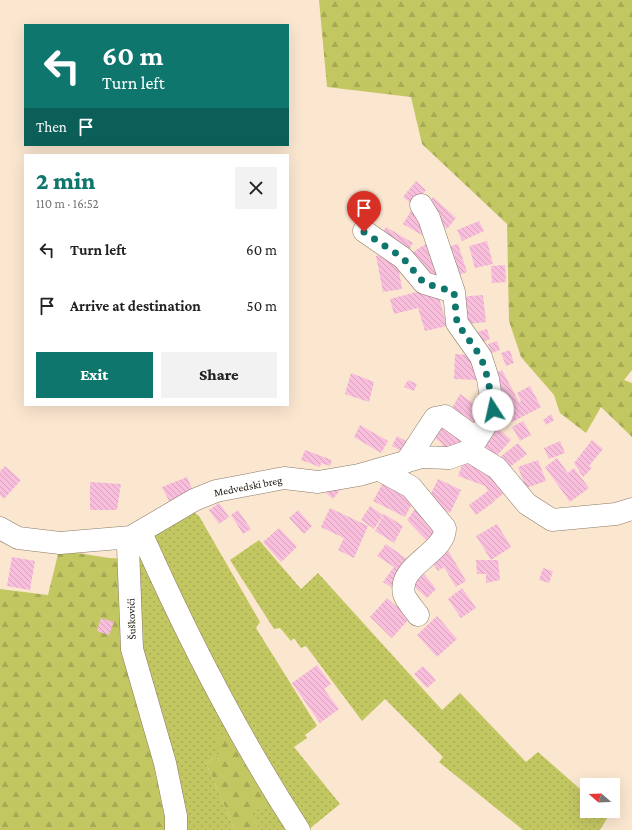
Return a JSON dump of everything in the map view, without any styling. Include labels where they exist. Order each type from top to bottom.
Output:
[{"type":"street","points":[[420,205],[429,218],[454,292],[457,323],[481,357],[488,379],[493,410],[473,445]]},
{"type":"street","points":[[364,232],[403,258],[424,283],[454,292]]},
{"type":"street","points":[[406,462],[436,418],[445,416],[497,468],[527,504],[552,520],[616,514],[632,509]]},
{"type":"street","name":"Medvedski breg","points":[[131,537],[194,500],[216,491],[284,478],[318,482],[380,470],[422,457],[449,458],[473,445]]},
{"type":"street","points":[[380,470],[411,487],[438,518],[444,528],[445,535],[441,543],[419,560],[404,585],[404,595],[418,615]]},
{"type":"street","points":[[0,528],[18,538],[60,543],[143,537],[204,666],[268,782],[299,830]]},
{"type":"street","name":"Šuškovići","points":[[131,537],[128,547],[132,649],[165,763],[176,816],[176,830]]},
{"type":"green space","points":[[319,0],[632,0],[632,370],[624,380],[632,383],[632,437],[601,407],[586,433],[560,413],[554,395],[521,357],[509,321],[507,224],[422,144],[411,97],[327,87]]},
{"type":"green space","points":[[191,510],[199,516],[260,622],[256,628],[317,726],[305,735],[307,738],[294,747],[340,804],[308,830],[276,788],[148,529]]},
{"type":"green space","points":[[259,540],[301,589],[318,573],[442,710],[460,693],[526,762],[538,752],[580,789],[580,818],[607,818],[600,830],[523,830],[439,762],[443,757],[385,699],[362,721],[306,646],[301,648],[294,638],[291,641],[280,628],[274,629],[230,560]]},
{"type":"green space","points":[[135,544],[234,729],[221,753],[206,763],[235,830],[181,830],[141,665]]},
{"type":"green space","points":[[59,550],[109,558],[131,559],[137,641],[181,830],[0,830],[0,589],[48,595]]},
{"type":"green space","points":[[234,729],[276,800],[251,813],[260,830],[235,830],[206,763],[221,753],[214,738]]},
{"type":"green space","points":[[276,800],[294,830],[260,830],[250,813]]},
{"type":"building","points":[[416,181],[426,190],[413,205],[403,197]]},
{"type":"building","points":[[433,197],[456,218],[447,229],[423,209]]},
{"type":"building","points":[[411,211],[430,222],[422,235],[403,224]]},
{"type":"building","points":[[479,221],[484,231],[462,241],[457,230]]},
{"type":"building","points":[[386,227],[413,243],[406,255],[379,239]]},
{"type":"building","points":[[487,241],[493,264],[475,268],[469,246]]},
{"type":"building","points":[[429,242],[447,271],[431,281],[413,252]]},
{"type":"building","points":[[458,244],[467,272],[453,277],[444,248]]},
{"type":"building","points":[[396,253],[402,289],[383,292],[376,256]]},
{"type":"building","points":[[505,265],[506,282],[492,283],[491,266]]},
{"type":"building","points":[[436,287],[447,326],[425,331],[418,308],[394,314],[390,299]]},
{"type":"building","points":[[483,295],[486,322],[468,324],[467,313],[459,313],[458,297]]},
{"type":"building","points":[[487,329],[490,339],[478,344],[474,333]]},
{"type":"building","points":[[497,341],[500,350],[491,353],[488,344]]},
{"type":"building","points":[[510,350],[514,363],[506,366],[501,353]]},
{"type":"building","points":[[455,354],[479,356],[477,380],[454,379]]},
{"type":"building","points":[[502,370],[519,402],[521,401],[517,393],[530,386],[541,407],[512,422],[506,410],[500,413],[489,377]]},
{"type":"building","points":[[351,373],[374,382],[369,402],[345,394]]},
{"type":"building","points":[[408,380],[417,384],[414,391],[404,387]]},
{"type":"building","points":[[460,394],[486,412],[477,432],[448,415]]},
{"type":"building","points":[[551,414],[554,420],[546,425],[543,420]]},
{"type":"building","points":[[437,420],[468,439],[459,452],[440,449],[443,444],[428,433]]},
{"type":"building","points":[[523,421],[531,435],[520,441],[512,427]]},
{"type":"building","points":[[493,424],[511,440],[492,461],[474,445]]},
{"type":"building","points":[[360,425],[388,441],[381,453],[354,437]]},
{"type":"building","points":[[397,436],[406,441],[401,451],[392,446]]},
{"type":"building","points":[[592,440],[603,449],[589,466],[592,468],[583,477],[574,463]]},
{"type":"building","points":[[560,441],[565,453],[549,459],[544,448]]},
{"type":"building","points":[[518,443],[527,454],[503,472],[495,461]]},
{"type":"building","points":[[305,450],[332,460],[330,466],[321,463],[320,467],[301,460]]},
{"type":"building","points":[[557,458],[568,473],[574,468],[589,488],[570,502],[545,467]]},
{"type":"building","points":[[464,460],[492,470],[508,490],[495,500],[490,494],[495,501],[476,515],[469,505],[488,491],[485,486],[458,476]]},
{"type":"building","points":[[538,460],[546,481],[526,488],[518,467]]},
{"type":"building","points":[[5,466],[21,480],[4,499],[0,495],[0,471]]},
{"type":"building","points":[[187,477],[193,491],[169,501],[162,487]]},
{"type":"building","points":[[385,479],[416,496],[405,517],[373,501]]},
{"type":"building","points":[[438,479],[461,490],[450,513],[427,502]]},
{"type":"building","points":[[90,482],[121,484],[117,510],[90,510]]},
{"type":"building","points":[[334,485],[340,490],[333,499],[326,493]]},
{"type":"building","points":[[219,503],[229,517],[219,524],[209,510]]},
{"type":"building","points":[[418,505],[440,534],[430,544],[407,520]]},
{"type":"building","points":[[370,506],[383,515],[374,529],[361,520]]},
{"type":"building","points":[[330,508],[368,526],[354,558],[338,550],[344,538],[321,527]]},
{"type":"building","points":[[238,510],[251,529],[243,534],[231,515]]},
{"type":"building","points":[[298,510],[312,526],[304,534],[289,518]]},
{"type":"building","points":[[384,514],[403,526],[394,543],[375,531]]},
{"type":"building","points":[[497,524],[511,547],[491,560],[476,536]]},
{"type":"building","points":[[279,528],[297,547],[281,562],[263,542]]},
{"type":"building","points":[[386,544],[411,562],[393,588],[383,582],[394,567],[377,556]]},
{"type":"building","points":[[445,545],[466,581],[456,587],[444,567],[438,571],[428,557]]},
{"type":"building","points":[[12,557],[35,561],[30,590],[7,586]]},
{"type":"building","points":[[476,560],[498,560],[500,580],[486,583],[486,574],[477,574]]},
{"type":"building","points":[[543,568],[553,571],[549,583],[539,580]]},
{"type":"building","points":[[420,569],[436,589],[427,598],[408,581]]},
{"type":"building","points":[[462,588],[476,608],[461,618],[448,599]]},
{"type":"building","points":[[387,598],[410,618],[392,638],[370,617]]},
{"type":"building","points":[[437,616],[457,639],[437,657],[417,635]]},
{"type":"building","points":[[101,618],[114,622],[109,635],[97,631]]},
{"type":"building","points":[[317,665],[331,684],[324,689],[339,709],[320,723],[292,683]]},
{"type":"building","points":[[423,666],[436,680],[427,688],[414,674]]},
{"type":"route","points":[[364,232],[403,258],[424,283],[454,292],[457,323],[481,357],[488,379],[493,410]]}]
